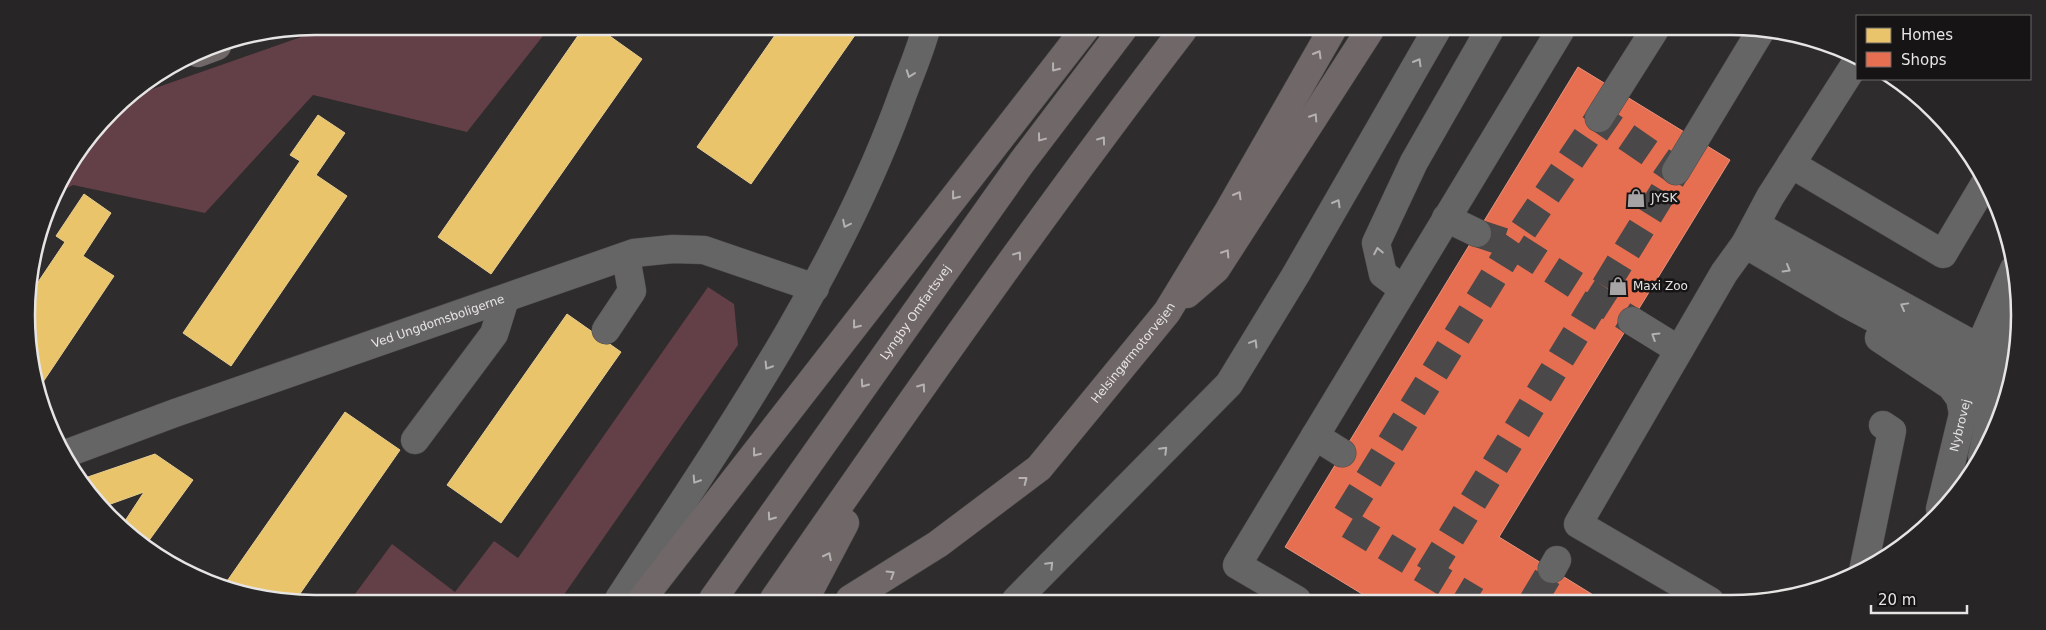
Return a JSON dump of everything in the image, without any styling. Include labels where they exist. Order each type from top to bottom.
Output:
[{"type":"highway","points":[[645,595],[1080,35]]},
{"type":"highway","name":"Lyngby Omfartsvej","points":[[716,595],[1022,162],[1118,35]]},
{"type":"highway","points":[[777,595],[894,427],[1067,186],[1179,35]]},
{"type":"highway","name":"Helsingørmotorvejen","points":[[856,595],[938,544],[1039,468],[1167,312],[1229,210],[1329,35]]},
{"type":"highway","points":[[1167,312],[1216,269],[1367,35]]},
{"type":"highway","points":[[808,595],[894,427]]},
{"type":"street","points":[[622,595],[722,439],[815,288],[880,155],[924,35]]},
{"type":"street","points":[[1021,595],[1229,384],[1295,276],[1433,35]]},
{"type":"street","points":[[1403,290],[1384,274],[1376,243],[1414,162],[1488,35]]},
{"type":"street","points":[[1288,595],[1237,565],[1558,35]]},
{"type":"street","points":[[1598,118],[1651,35]]},
{"type":"street","points":[[1676,171],[1757,36]]},
{"type":"street","points":[[1700,595],[1578,524],[1724,273],[1855,64]]},
{"type":"street","points":[[1791,164],[1943,254],[1981,190]]},
{"type":"street","points":[[1446,218],[1477,232]]},
{"type":"street","points":[[1750,234],[1847,304],[1995,368]]},
{"type":"street","points":[[1750,234],[1995,368]]},
{"type":"street","name":"Ved Ungdomsboligerne","points":[[71,452],[175,413],[634,254],[673,249],[704,250],[815,288]]},
{"type":"street","points":[[606,330],[632,291],[626,257]]},
{"type":"street","name":"Nybrovej","points":[[1942,500],[1963,414],[1995,368],[2010,291]]},
{"type":"street","points":[[415,440],[494,334],[505,299]]},
{"type":"street","points":[[1847,304],[1872,333],[1951,386],[1960,398],[1963,414]]},
{"type":"street","points":[[1632,320],[1679,350]]},
{"type":"street","points":[[2009,346],[2005,335],[2011,323]]},
{"type":"street","points":[[1986,431],[1995,368]]},
{"type":"street","points":[[1865,560],[1892,431],[1883,425]]},
{"type":"street","points":[[1316,436],[1342,453]]},
{"type":"shaded area","points":[[544,35],[467,132],[313,95],[205,213],[73,185],[65,189],[82,159],[104,130],[130,104],[148,91],[305,36]]},
{"type":"shaded area","points":[[708,287],[734,304],[738,345],[564,595],[354,595],[392,544],[455,592],[494,541],[518,558]]},
{"type":"building: Homes","points":[[578,35],[608,35],[642,59],[491,274],[438,237]]},
{"type":"building: Homes","points":[[775,35],[855,35],[751,184],[697,147]]},
{"type":"building: Homes","points":[[318,115],[345,133],[316,175],[347,196],[231,366],[183,333],[300,161],[290,155]]},
{"type":"building: Homes","points":[[84,194],[111,213],[83,256],[114,276],[43,381],[37,352],[35,315],[37,284],[65,242],[56,236]]},
{"type":"building: Homes","points":[[567,314],[621,352],[501,523],[447,485]]},
{"type":"building: Homes","points":[[345,412],[400,450],[300,594],[260,590],[227,581]]},
{"type":"building: Homes","points":[[155,454],[193,480],[149,540],[125,521],[144,492],[109,505],[87,477]]},
{"type":"building: Shops","points":[[1578,67],[1730,160],[1499,537],[1593,595],[1364,595],[1285,547]]},
{"type":"tunnel","points":[[1599,118],[1676,171],[1429,573],[1343,521],[1513,245],[1599,118]]},
{"type":"tunnel","points":[[1477,233],[1513,245],[1632,321]]},
{"type":"tunnel","points":[[1537,595],[1552,569]]},
{"type":"tunnel","points":[[1429,573],[1466,595]]},
{"type":"place","name":"JYSK","points":[[1636,198]]},
{"type":"place","name":"Maxi Zoo","points":[[1618,286]]}]
